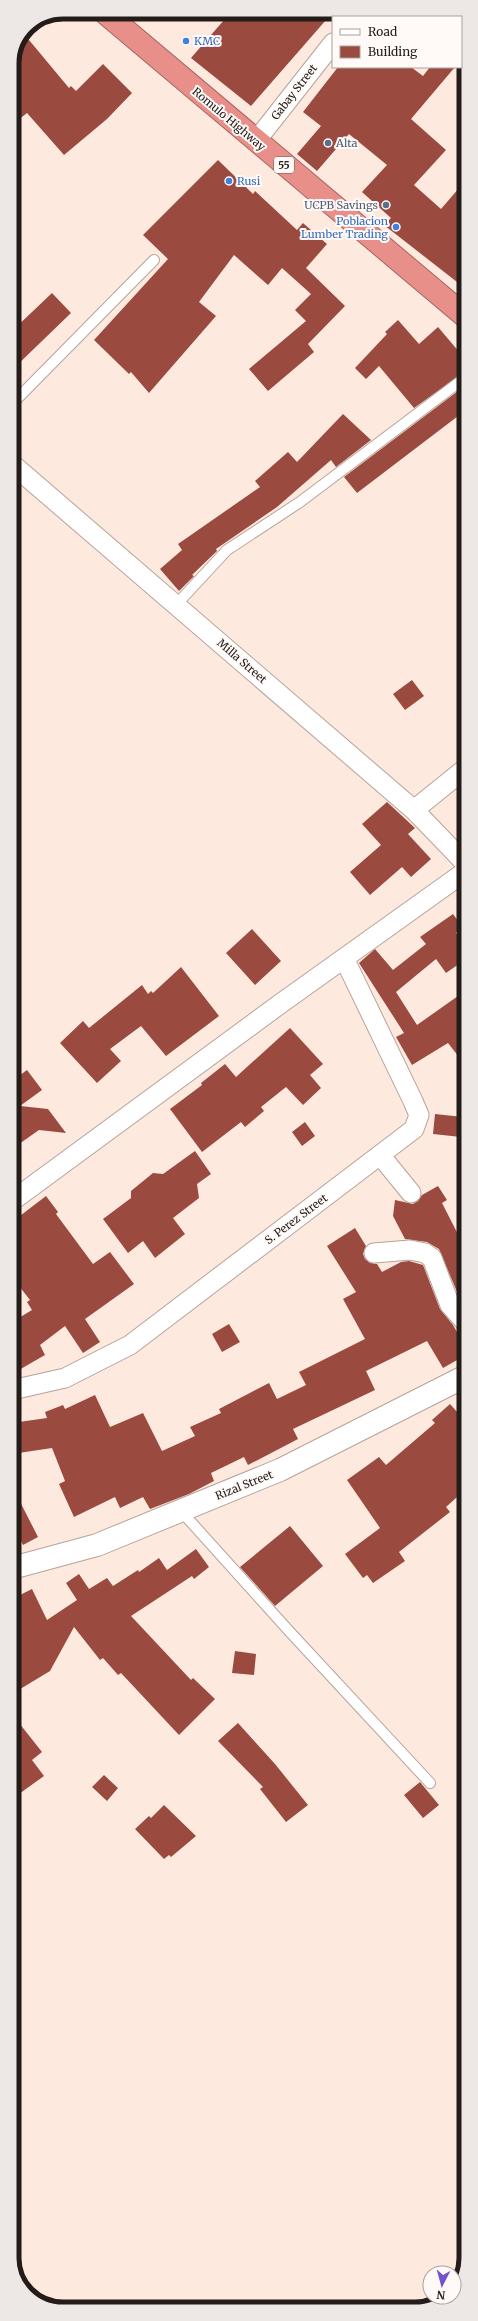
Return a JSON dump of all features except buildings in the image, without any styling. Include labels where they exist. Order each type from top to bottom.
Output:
[{"type":"highway","name":"Romulo Highway","points":[[112,19],[459,311]]},
{"type":"street","name":"Gabay Street","points":[[256,141],[332,44]]},
{"type":"street","name":"Milla Street","points":[[19,470],[414,810],[459,857]]},
{"type":"street","points":[[414,810],[459,774]]},
{"type":"street","points":[[19,1196],[344,958],[459,876]]},
{"type":"street","name":"S. Perez Street","points":[[19,1388],[64,1378],[130,1345],[414,1129],[419,1115],[344,958]]},
{"type":"street","points":[[380,1155],[411,1193]]},
{"type":"street","points":[[374,1253],[410,1250],[425,1253],[432,1258],[450,1305],[459,1315]]},
{"type":"street","name":"Rizal Street","points":[[19,1568],[97,1545],[280,1470],[459,1380]]},
{"type":"lane","points":[[19,397],[154,260]]},
{"type":"lane","points":[[176,605],[227,550],[300,502],[459,382]]},
{"type":"lane","points":[[181,1510],[294,1637],[430,1783]]},
{"type":"place","name":"KMC","points":[[186,41]]},
{"type":"place","name":"Alta","points":[[328,143]]},
{"type":"place","name":"Rusi","points":[[229,181]]},
{"type":"place","name":"UCPB Savings","points":[[386,205]]},
{"type":"place","name":"Poblacion Lumber Trading","points":[[396,227]]}]
